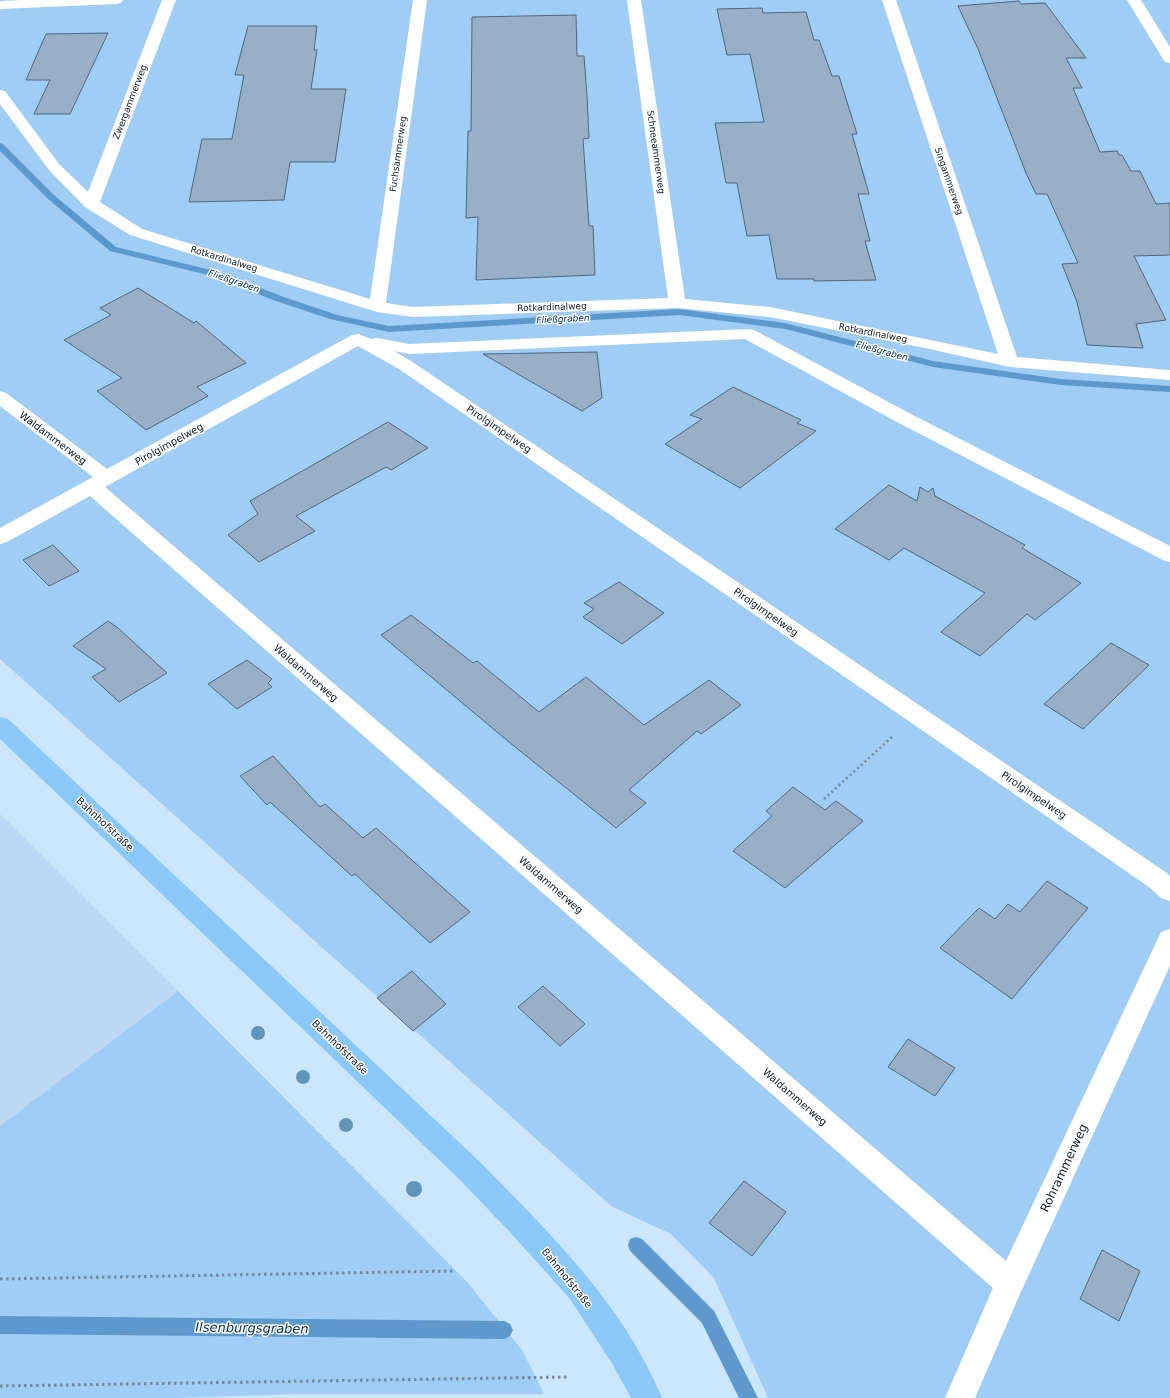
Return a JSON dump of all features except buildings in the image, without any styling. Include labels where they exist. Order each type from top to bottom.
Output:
[{"type":"main road","name":"Bahnhofstraße","points":[[0,725],[469,1170],[518,1220],[580,1289],[624,1354],[647,1398]]},
{"type":"lane","points":[[0,5],[116,0]]},
{"type":"lane","name":"Zwergammerweg","points":[[91,204],[168,0]]},
{"type":"lane","name":"Fuchsammerweg","points":[[377,307],[420,0]]},
{"type":"lane","name":"Schneeammerweg","points":[[634,0],[677,303]]},
{"type":"lane","name":"Singammerweg","points":[[889,0],[1010,362]]},
{"type":"lane","points":[[1134,0],[1170,59]]},
{"type":"lane","name":"Rotkardinalweg","points":[[0,94],[54,167],[91,204],[136,232],[377,307],[413,312],[677,303],[770,312],[925,343],[1010,362],[1170,375]]},
{"type":"lane","points":[[358,339],[409,349],[748,334],[1170,555]]},
{"type":"lane","name":"Pirolgimpelweg","points":[[0,537],[358,339],[405,365],[1158,880],[1170,892]]},
{"type":"lane","name":"Waldammerweg","points":[[0,397],[99,482],[1010,1284]]},
{"type":"lane","name":"Rohrammerweg","points":[[960,1398],[1010,1284],[1170,939]]},
{"type":"path","points":[[824,799],[916,714]]},
{"type":"path","points":[[0,1279],[453,1271]]},
{"type":"path","points":[[0,1386],[568,1377]]},
{"type":"shaded area","points":[[0,0],[1170,0],[1170,1398],[768,1398],[714,1278],[671,1234],[611,1206],[0,659]]},
{"type":"shaded area","points":[[0,814],[178,991],[0,1126]]},
{"type":"shaded area","points":[[178,991],[467,1282],[522,1350],[544,1394],[297,1394],[176,1398],[0,1398],[0,1126]]},
{"type":"waterway","name":"Fließgraben","points":[[0,146],[51,197],[113,249],[215,274],[280,299],[334,317],[389,329],[679,312],[785,326],[933,364],[1061,382],[1170,389]]},
{"type":"waterway","name":"Ilsenburgsgraben","points":[[636,1245],[708,1317],[749,1398]]},
{"type":"waterway","name":"Ilsenburgsgraben","points":[[0,1325],[504,1330]]}]
